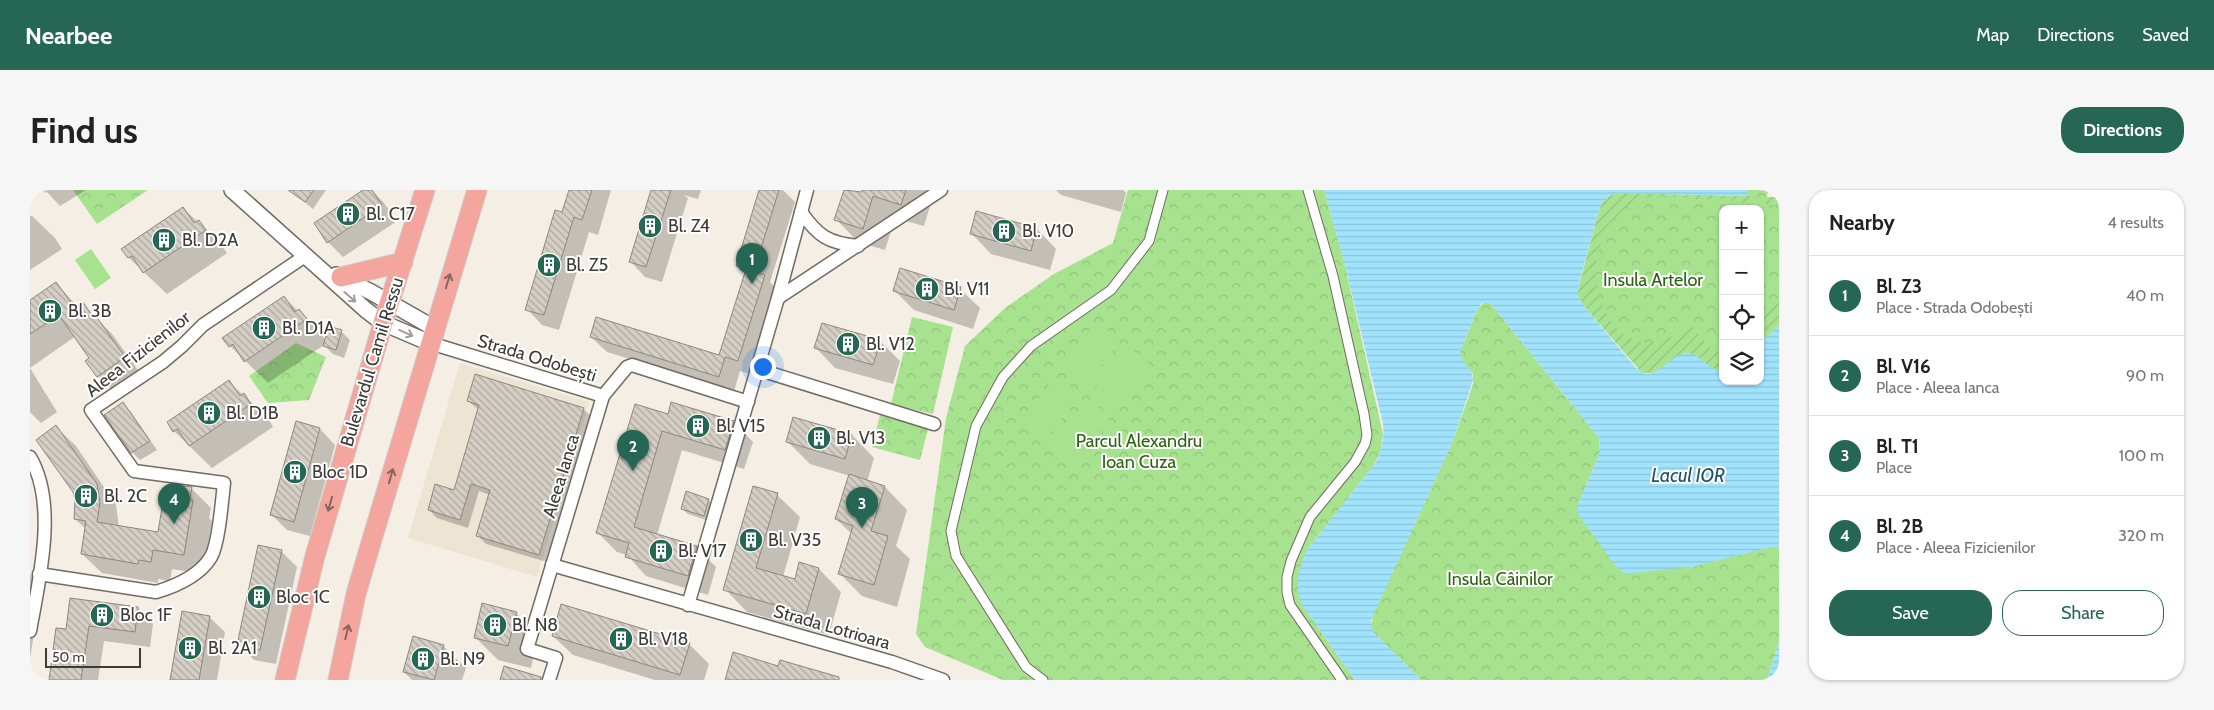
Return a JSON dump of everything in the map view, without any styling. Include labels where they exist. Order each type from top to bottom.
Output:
[{"type":"main road","name":"Bulevardul Camil Ressu","points":[[285,680],[304,594],[425,190]]},
{"type":"main road","points":[[338,680],[359,586],[437,339],[477,190]]},
{"type":"main road","points":[[341,277],[402,262]]},
{"type":"street","points":[[232,190],[350,297],[384,323],[437,339]]},
{"type":"street","points":[[552,565],[688,605],[778,298],[807,190]]},
{"type":"street","points":[[778,298],[941,190]]},
{"type":"street","points":[[1043,680],[1026,667],[956,556],[951,531],[963,477],[976,426],[1003,377],[1030,346],[1111,290],[1150,241],[1163,190]]},
{"type":"street","points":[[1308,190],[1333,276],[1367,435],[1365,444],[1355,462],[1310,517],[1291,561],[1287,586],[1290,605],[1342,680]]},
{"type":"street","points":[[801,212],[811,226],[824,238],[838,244],[858,246]]},
{"type":"street","name":"Aleea Fizicienilor","points":[[40,574],[156,592],[200,570],[212,555],[224,483],[134,471],[92,410],[163,362],[203,325],[305,256]]},
{"type":"street","points":[[318,268],[341,277],[390,302],[437,339]]},
{"type":"street","name":"Strada Odobești","points":[[437,339],[603,396],[627,366],[632,365],[748,402]]},
{"type":"street","points":[[757,369],[934,424]]},
{"type":"street","name":"Aleea Ianca","points":[[549,680],[556,658],[527,649],[603,396]]},
{"type":"street","points":[[30,457],[39,477],[44,502],[40,574],[30,630]]},
{"type":"street","name":"Strada Lotrioara","points":[[688,605],[892,662],[943,680]]},
{"type":"shaded area","points":[[460,363],[589,402],[537,577],[408,538]]},
{"type":"green space","points":[[73,190],[148,190],[97,224]]},
{"type":"green space","name":"Parcul Alexandru Ioan Cuza","points":[[1128,190],[1324,190],[1343,257],[1383,434],[1381,450],[1374,465],[1307,550],[1303,606],[1355,680],[1003,680],[925,647],[916,634],[946,418],[965,346],[1005,308],[1054,274],[1113,243]]},
{"type":"green space","name":"Insula Artelor","points":[[1747,190],[1768,190],[1767,197],[1779,197],[1779,326],[1764,339],[1764,205],[1719,205],[1719,372],[1653,373],[1578,289],[1609,195],[1747,196]]},
{"type":"green space","points":[[1621,193],[1752,196],[1750,201],[1745,203],[1722,199],[1667,196],[1648,197],[1638,200],[1617,216],[1602,239],[1596,265],[1598,291],[1607,315],[1621,333],[1640,342],[1663,340],[1689,324],[1712,350],[1719,352],[1719,370],[1681,355],[1653,373],[1642,373],[1583,305],[1578,296],[1578,289],[1599,210],[1602,203],[1613,195]]},
{"type":"green space","points":[[1760,197],[1779,197],[1779,206],[1766,204]]},
{"type":"green space","points":[[91,249],[111,278],[95,289],[75,260]]},
{"type":"green space","points":[[1779,298],[1779,326],[1764,339],[1764,315]]},
{"type":"green space","name":"Insula Câinilor","points":[[1485,302],[1491,304],[1599,438],[1600,452],[1578,505],[1771,547],[1779,547],[1779,642],[1767,680],[1421,680],[1373,632],[1371,626],[1373,614],[1453,441],[1473,384],[1473,374],[1460,358],[1460,352],[1478,308]]},
{"type":"green space","points":[[912,317],[953,327],[933,414],[891,404]]},
{"type":"green space","points":[[1094,325],[1098,325],[1112,333],[1111,335],[1118,340],[1118,344],[1088,383],[1084,384],[1070,376],[1071,374],[1064,369],[1064,365]]},
{"type":"green space","points":[[296,343],[326,357],[309,400],[268,403],[249,376]]},
{"type":"green space","points":[[1129,348],[1143,357],[1149,363],[1149,367],[1119,407],[1115,407],[1101,399],[1102,397],[1095,392],[1095,388],[1125,349]]},
{"type":"green space","points":[[1058,378],[1072,387],[1071,389],[1078,394],[1078,398],[1048,437],[1044,438],[1038,433],[1036,435],[1024,423],[1024,419],[1053,379]]},
{"type":"green space","points":[[1089,402],[1103,410],[1102,412],[1109,417],[1109,421],[1079,460],[1075,461],[1061,453],[1062,451],[1055,446],[1055,442],[1084,403]]},
{"type":"green space","points":[[880,415],[928,429],[920,460],[872,447]]},
{"type":"water","name":"Lacul IOR","points":[[1324,190],[1747,190],[1747,196],[1621,193],[1610,196],[1602,203],[1599,210],[1579,283],[1578,296],[1583,305],[1636,368],[1646,374],[1652,373],[1678,356],[1688,353],[1693,354],[1719,371],[1719,385],[1764,385],[1764,339],[1779,326],[1779,547],[1771,547],[1692,567],[1631,573],[1625,573],[1617,568],[1578,514],[1578,505],[1600,452],[1599,438],[1491,304],[1482,303],[1478,308],[1460,352],[1462,360],[1471,372],[1473,380],[1453,441],[1371,620],[1373,632],[1421,680],[1355,680],[1303,606],[1298,592],[1298,578],[1307,550],[1374,465],[1382,446],[1383,424],[1343,257]]},
{"type":"water","points":[[1779,642],[1779,680],[1767,680]]},
{"type":"building","points":[[288,190],[314,190],[305,202]]},
{"type":"building","name":"Bl. C17","points":[[363,190],[372,190],[382,205],[327,243],[314,223]]},
{"type":"building","name":"Bl. Z5","points":[[569,190],[592,190],[582,220],[574,217],[544,315],[525,310],[555,210],[562,212]]},
{"type":"building","name":"Bl. Z4","points":[[651,190],[671,190],[646,267],[629,262]]},
{"type":"building","points":[[759,190],[779,190],[754,271],[736,266]]},
{"type":"building","points":[[844,190],[862,192],[862,190],[906,190],[901,205],[873,196],[863,229],[834,220]]},
{"type":"building","name":"Bl. D2A","points":[[183,207],[194,223],[199,220],[206,230],[143,273],[132,256],[128,258],[121,249]]},
{"type":"building","name":"Bl. V10","points":[[976,211],[1037,228],[1031,251],[970,234]]},
{"type":"building","name":"Bl. V11","points":[[900,268],[961,287],[954,310],[893,291]]},
{"type":"building","points":[[746,269],[765,275],[738,361],[725,357],[719,377],[590,337],[596,317],[719,355]]},
{"type":"building","points":[[56,282],[75,308],[83,302],[91,314],[93,312],[125,357],[97,377],[85,361],[89,358],[59,315],[30,334],[30,300]]},
{"type":"building","name":"Bl. D1A","points":[[284,296],[295,312],[299,309],[307,319],[244,362],[233,344],[229,347],[222,338]]},
{"type":"building","name":"Bl. V12","points":[[822,323],[881,340],[873,365],[814,348]]},
{"type":"building","points":[[329,326],[342,330],[336,350],[323,346]]},
{"type":"building","points":[[475,374],[584,408],[539,555],[476,536],[490,490],[471,484],[460,520],[428,510],[435,484],[454,490],[479,405],[467,401]]},
{"type":"building","name":"Bl. D1B","points":[[229,380],[240,396],[244,393],[251,404],[189,446],[177,429],[173,432],[167,422]]},
{"type":"building","points":[[123,402],[150,441],[131,453],[104,415]]},
{"type":"building","points":[[671,402],[734,421],[725,450],[662,431],[634,527],[697,546],[688,576],[625,557],[629,543],[596,533],[635,404],[668,414]]},
{"type":"building","name":"Bl. V13","points":[[793,417],[852,434],[845,459],[786,442]]},
{"type":"building","name":"Bloc 1D","points":[[296,421],[320,428],[294,522],[270,515]]},
{"type":"building","points":[[56,425],[97,484],[100,503],[97,522],[158,532],[164,495],[167,496],[169,484],[192,487],[190,499],[193,500],[184,555],[153,550],[151,562],[139,560],[138,564],[81,554],[86,521],[74,519],[75,501],[73,492],[36,440]]},
{"type":"building","points":[[849,474],[885,486],[871,531],[888,536],[874,585],[838,574],[853,526],[835,519]]},
{"type":"building","name":"Bl. V35","points":[[753,486],[778,493],[756,568],[795,579],[799,562],[819,568],[806,614],[723,590]]},
{"type":"building","points":[[686,491],[709,499],[704,516],[681,509]]},
{"type":"building","name":"Bloc 1C","points":[[258,545],[282,550],[260,650],[237,645]]},
{"type":"building","points":[[70,598],[138,607],[135,632],[89,626],[81,680],[49,680],[56,628],[66,629]]},
{"type":"building","name":"Bl. N8","points":[[482,603],[517,612],[508,646],[474,638]]},
{"type":"building","name":"Bl. V18","points":[[561,604],[690,643],[680,675],[552,636]]},
{"type":"building","name":"Bl. 2A1","points":[[182,611],[210,616],[199,680],[170,680]]},
{"type":"building","name":"Bl. N9","points":[[413,636],[444,645],[434,680],[403,672]]},
{"type":"building","points":[[733,652],[778,666],[780,660],[839,677],[839,680],[725,680]]},
{"type":"building","points":[[504,666],[541,677],[541,680],[500,680]]},
{"type":"place","name":"Bl. C17","points":[[348,214]]},
{"type":"place","name":"Bl. Z4","points":[[650,226]]},
{"type":"place","name":"Bl. V10","points":[[1004,231]]},
{"type":"place","name":"Bl. D2A","points":[[164,240]]},
{"type":"place","name":"Bl. Z5","points":[[549,265]]},
{"type":"place","name":"Bl. Z3","points":[[752,284]]},
{"type":"place","name":"Bl. V11","points":[[927,289]]},
{"type":"place","name":"Bl. 3B","points":[[50,311]]},
{"type":"place","name":"Bl. D1A","points":[[264,328]]},
{"type":"place","name":"Bl. V12","points":[[848,344]]},
{"type":"place","name":"Bl. D1B","points":[[209,413]]},
{"type":"place","name":"Bl. V15","points":[[698,426]]},
{"type":"place","name":"Bl. V13","points":[[819,438]]},
{"type":"place","name":"Bl. V16","points":[[633,471]]},
{"type":"place","name":"Bloc 1D","points":[[295,472]]},
{"type":"place","name":"Bl. 2C","points":[[86,496]]},
{"type":"place","name":"Bl. 2B","points":[[174,524]]},
{"type":"place","name":"Bl. T1","points":[[862,528]]},
{"type":"place","name":"Bl. V35","points":[[751,540]]},
{"type":"place","name":"Bl. V17","points":[[661,551]]},
{"type":"place","name":"Bloc 1C","points":[[259,597]]},
{"type":"place","name":"Bloc 1F","points":[[102,615]]},
{"type":"place","name":"Bl. N8","points":[[495,625]]},
{"type":"place","name":"Bl. V18","points":[[621,639]]},
{"type":"place","name":"Bl. 2A1","points":[[190,648]]},
{"type":"place","name":"Bl. N9","points":[[423,659]]}]
